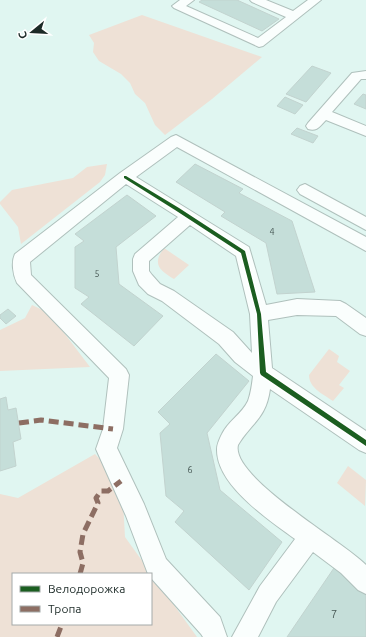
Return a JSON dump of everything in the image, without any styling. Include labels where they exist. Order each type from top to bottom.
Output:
[{"type":"street","points":[[188,0],[178,6],[259,43],[315,0]]},
{"type":"street","points":[[256,0],[294,16]]},
{"type":"street","points":[[313,126],[357,76],[366,75]]},
{"type":"street","points":[[324,114],[366,131]]},
{"type":"street","points":[[215,637],[211,626],[157,567],[136,512],[106,449],[113,429],[120,375],[23,278],[21,259],[125,177],[176,140],[366,245]]},
{"type":"street","points":[[125,177],[243,252],[259,314],[263,373],[257,405],[232,437],[227,449],[228,460],[235,474],[246,486],[310,538],[349,564],[366,582]]},
{"type":"street","points":[[305,190],[366,224]]},
{"type":"street","points":[[189,217],[141,259],[141,271],[145,280],[154,289],[168,296],[226,338],[242,356],[263,373],[366,443]]},
{"type":"street","points":[[259,314],[297,307],[340,309],[366,328]]},
{"type":"street","points":[[244,637],[268,594],[310,538]]},
{"type":"shaded area","points":[[142,15],[262,57],[212,99],[165,135],[155,125],[145,103],[135,94],[130,83],[121,74],[99,61],[93,52],[94,43],[89,35]]},
{"type":"shaded area","points":[[107,164],[105,175],[100,182],[21,244],[18,227],[0,204],[0,202],[12,190],[73,178],[87,167]]},
{"type":"shaded area","points":[[164,248],[189,265],[174,279],[164,273],[159,266],[158,258]]},
{"type":"shaded area","points":[[32,305],[49,313],[90,367],[0,371],[0,330],[25,318]]},
{"type":"shaded area","points":[[329,349],[339,356],[337,362],[350,371],[339,385],[344,388],[333,401],[311,384],[309,375]]},
{"type":"shaded area","points":[[95,454],[122,483],[125,537],[151,573],[12,573],[12,625],[152,625],[152,574],[197,637],[0,637],[0,494],[18,498]]},
{"type":"shaded area","points":[[348,466],[366,480],[365,506],[337,483]]},
{"type":"building","points":[[202,0],[237,0],[279,19],[262,31],[199,2]]},
{"type":"building","points":[[312,66],[331,73],[306,102],[286,94]]},
{"type":"building","points":[[363,94],[366,95],[366,109],[354,104]]},
{"type":"building","points":[[285,97],[303,105],[295,114],[277,106]]},
{"type":"building","points":[[297,128],[318,136],[313,143],[291,134]]},
{"type":"building","points":[[195,164],[243,189],[239,193],[292,221],[315,292],[277,294],[266,243],[221,216],[225,212],[176,182]]},
{"type":"building","points":[[127,195],[156,216],[116,247],[119,284],[163,316],[134,346],[81,304],[89,297],[75,288],[75,247],[84,241],[75,234]]},
{"type":"building","points":[[8,309],[16,316],[6,324],[0,318],[0,315]]},
{"type":"building","points":[[216,354],[249,381],[207,433],[220,490],[282,542],[249,590],[175,522],[184,511],[166,496],[160,433],[170,424],[158,412]]},
{"type":"building","points":[[6,397],[8,410],[16,408],[21,439],[13,442],[16,466],[0,471],[0,399]]},
{"type":"building","points":[[336,565],[366,591],[366,637],[287,637]]},
{"type":"marked path","points":[[19,423],[41,420],[113,429]]},
{"type":"marked path","points":[[80,573],[83,563],[80,552],[83,534],[98,503],[96,498],[101,491],[108,491],[121,481]]},
{"type":"marked path","points":[[57,637],[62,625]]},
{"type":"cycle path","points":[[125,177],[243,252],[259,314],[263,373],[366,443]]}]
